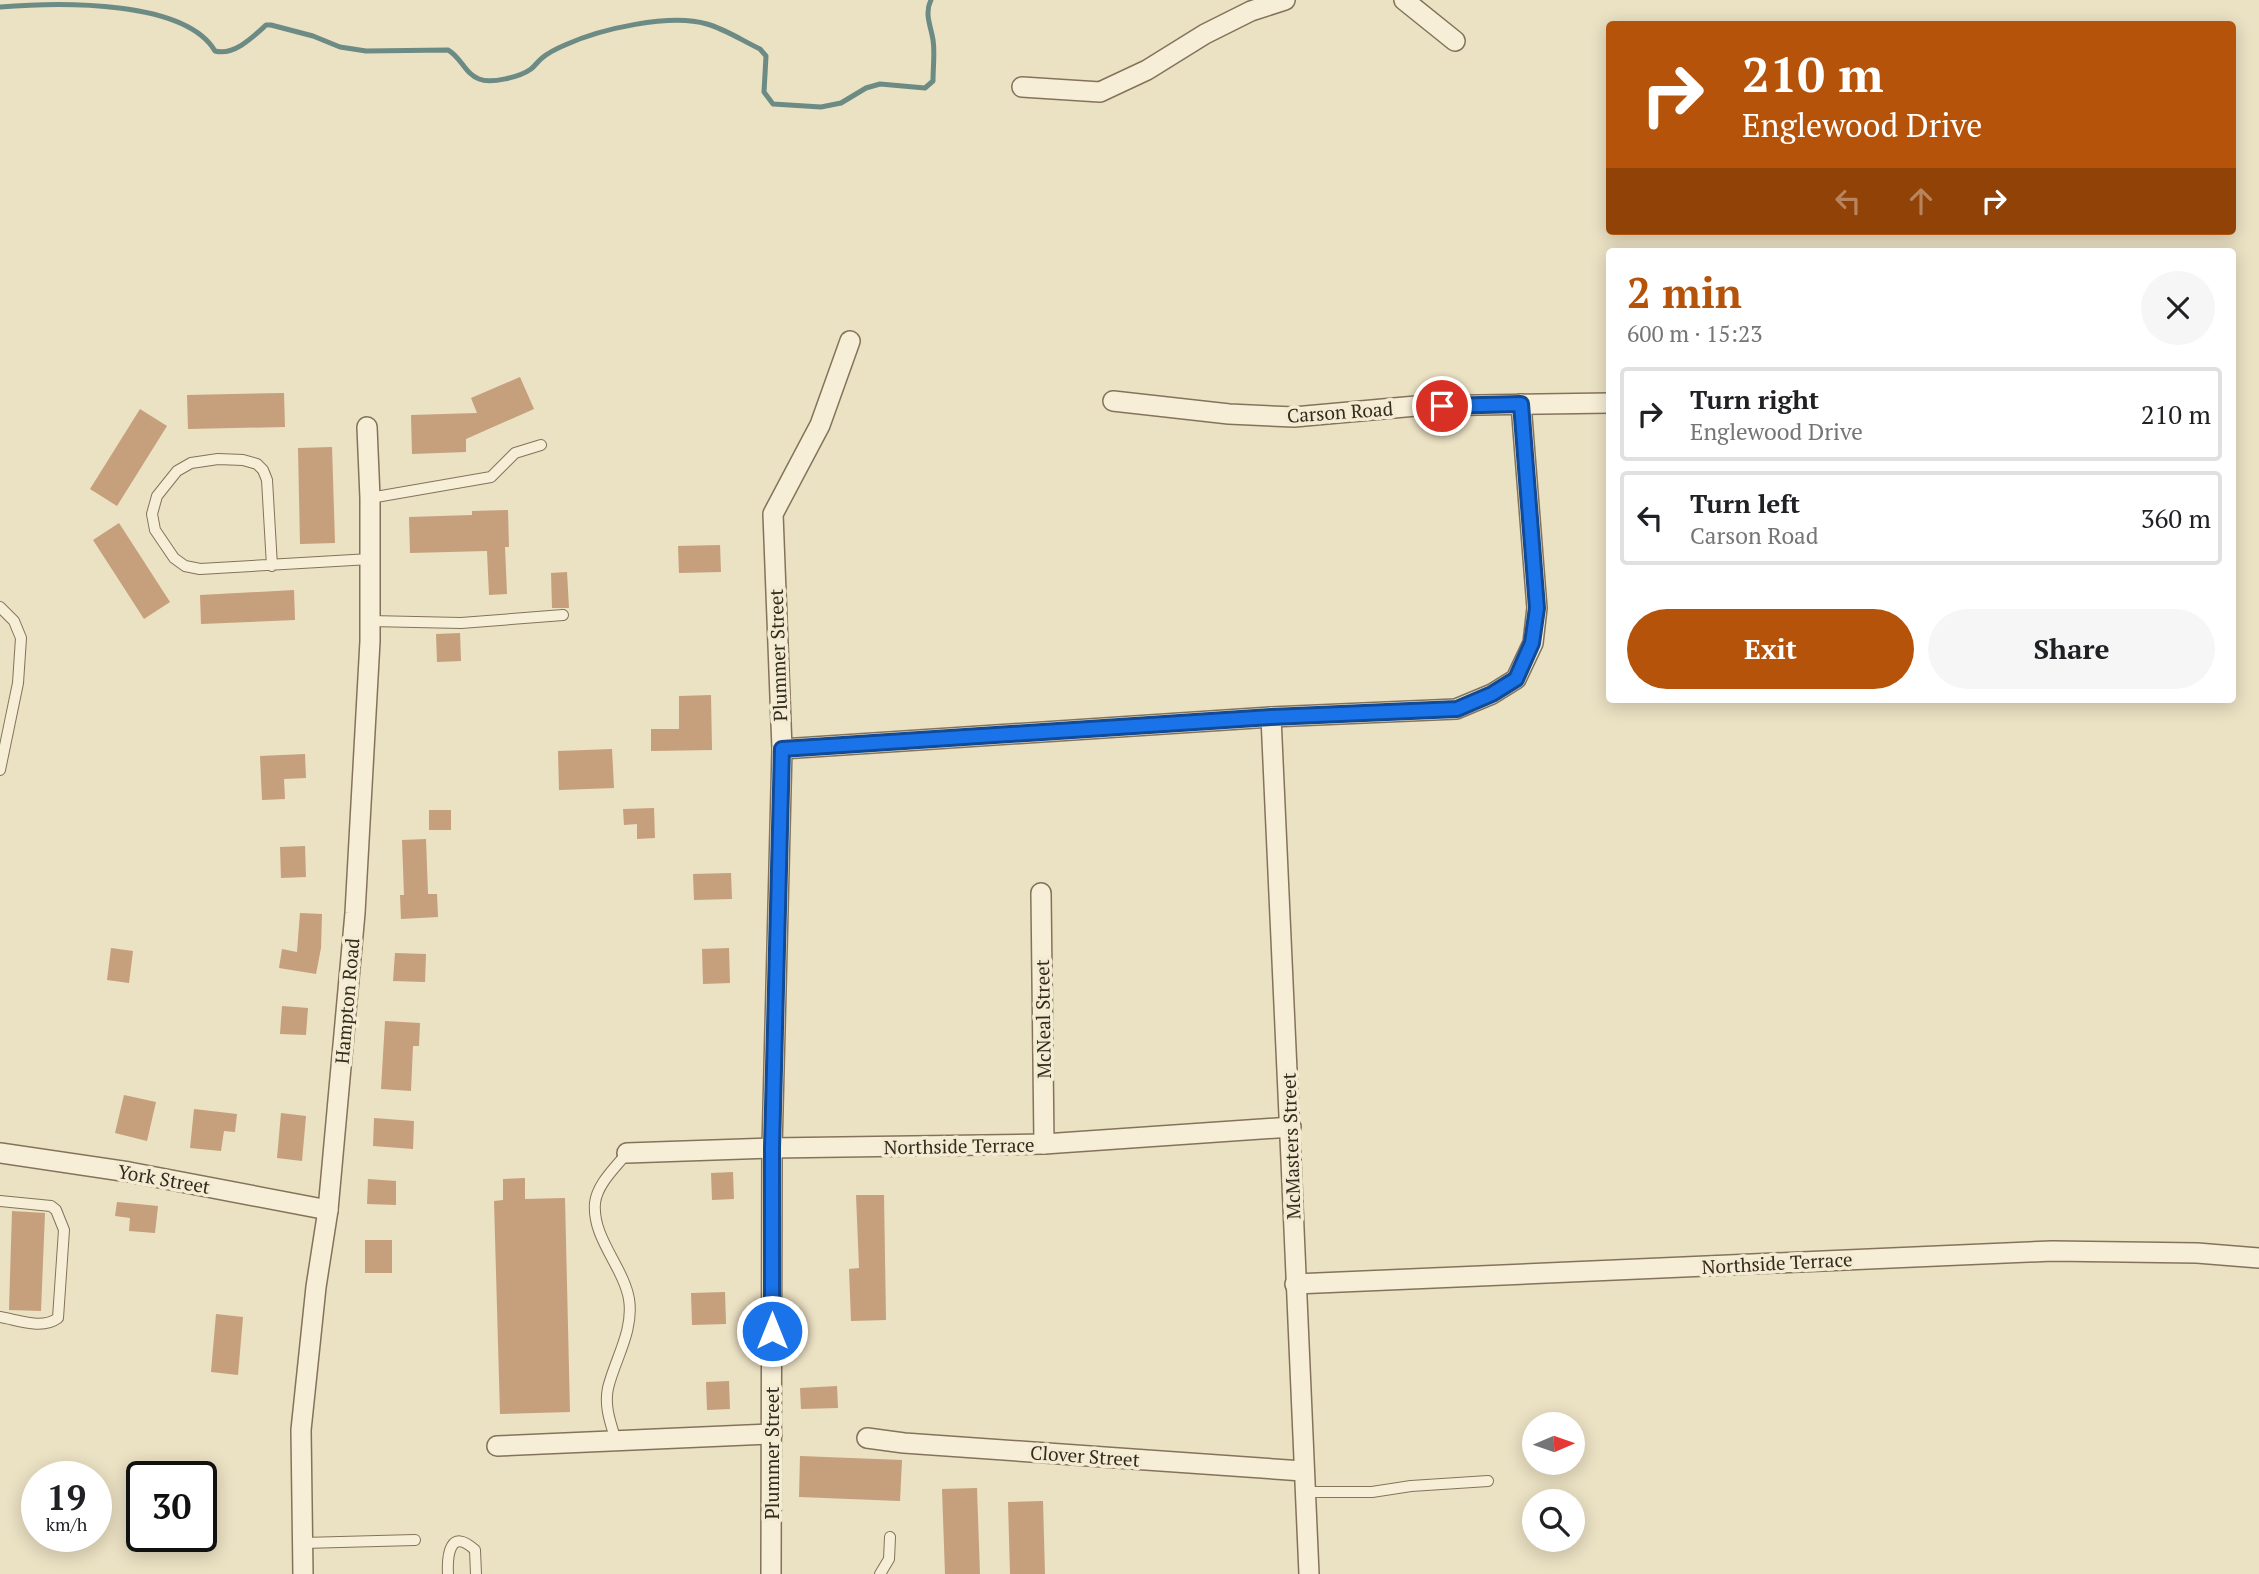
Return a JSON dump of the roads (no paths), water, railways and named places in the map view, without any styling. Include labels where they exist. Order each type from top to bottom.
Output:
[{"type":"street","points":[[1023,87],[1100,92],[1147,70],[1205,34],[1251,11],[1285,0]]},
{"type":"street","points":[[1404,0],[1455,41]]},
{"type":"street","name":"Plummer Street","points":[[771,1574],[772,1148],[782,749],[773,514],[820,425],[850,341]]},
{"type":"street","name":"Carson Road","points":[[1113,401],[1229,414],[1294,417],[1416,406],[1606,403]]},
{"type":"street","points":[[782,749],[1271,717],[1457,709],[1492,694],[1516,679],[1532,643],[1537,608],[1521,404]]},
{"type":"street","name":"Hampton Road","points":[[303,1574],[301,1430],[316,1287],[328,1210],[355,913],[370,621],[367,427]]},
{"type":"street","name":"McMasters Street","points":[[1271,717],[1309,1574]]},
{"type":"street","name":"McNeal Street","points":[[1041,894],[1044,1144]]},
{"type":"street","name":"Northside Terrace","points":[[627,1153],[1044,1144],[1291,1127]]},
{"type":"street","name":"York Street","points":[[0,1153],[129,1172],[328,1210]]},
{"type":"street","name":"Northside Terrace","points":[[1295,1284],[2052,1251],[2197,1253],[2259,1258]]},
{"type":"street","points":[[497,1446],[772,1434]]},
{"type":"street","name":"Clover Street","points":[[867,1438],[904,1443],[1303,1471]]},
{"type":"lane","points":[[370,498],[491,477],[515,453],[541,445]]},
{"type":"lane","points":[[272,566],[267,481],[263,470],[257,464],[218,458],[191,463],[177,471],[157,496],[152,514],[156,530],[174,558],[185,566],[225,569],[272,566],[370,559]]},
{"type":"lane","points":[[0,607],[14,621],[21,638],[18,684],[0,770]]},
{"type":"lane","points":[[370,621],[461,623],[563,615]]},
{"type":"lane","points":[[616,1441],[607,1410],[608,1389],[629,1322],[629,1301],[624,1282],[596,1219],[595,1200],[603,1184],[627,1153]]},
{"type":"lane","points":[[0,1201],[51,1206],[56,1210],[64,1230],[58,1318],[52,1323],[43,1324],[0,1317]]},
{"type":"lane","points":[[1304,1492],[1372,1492],[1411,1486],[1488,1482]]},
{"type":"lane","points":[[880,1574],[888,1559],[890,1537]]},
{"type":"lane","points":[[303,1544],[415,1540]]},
{"type":"lane","points":[[448,1574],[449,1549],[453,1544],[462,1542],[475,1550],[476,1574]]},
{"type":"waterway","points":[[0,7],[87,5],[150,13],[177,22],[200,34],[215,51],[222,52],[243,44],[266,25],[313,36],[340,47],[366,51],[448,50],[474,77],[491,81],[520,75],[553,51],[597,33],[635,24],[692,21],[720,29],[760,49],[766,56],[764,92],[773,104],[821,107],[841,103],[866,88],[880,84],[925,88],[933,81],[934,45],[928,15],[931,0]]}]
